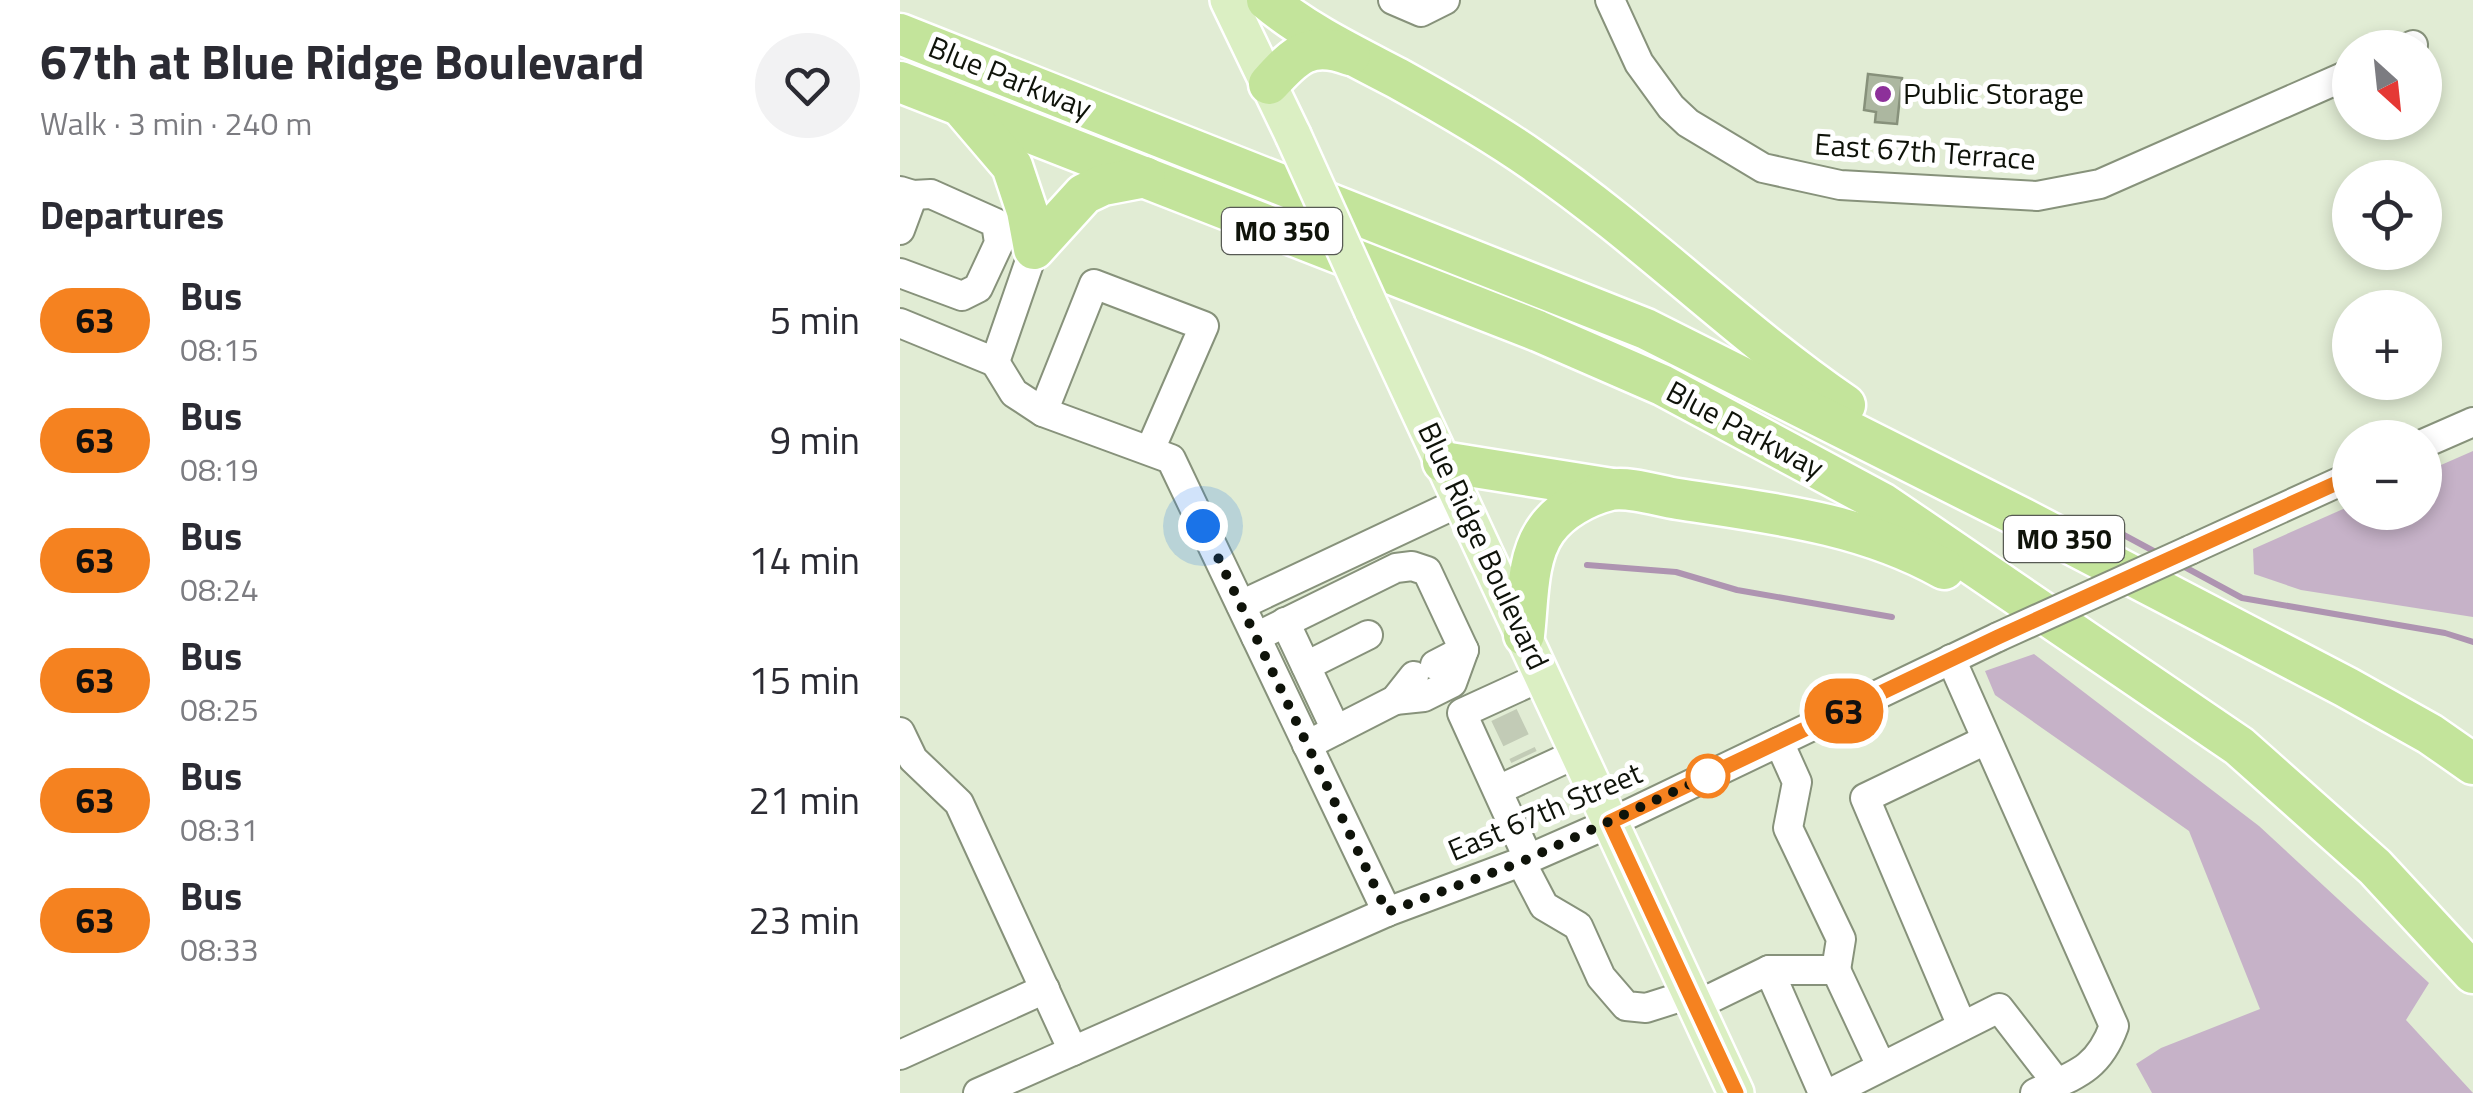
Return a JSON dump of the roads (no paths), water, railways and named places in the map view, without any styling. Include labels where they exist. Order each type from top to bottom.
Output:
[{"type":"highway","points":[[1267,0],[1292,19],[1442,103],[1534,161],[1590,202],[1787,366],[2016,515]]},
{"type":"highway","name":"Blue Parkway","points":[[900,34],[1646,329],[2346,687],[2430,734],[2473,764]]},
{"type":"highway","points":[[1269,84],[1292,58],[1310,50],[1337,50],[1364,60]]},
{"type":"highway","name":"Blue Parkway","points":[[900,82],[1538,331],[1662,384],[1882,503],[2239,746],[2308,804],[2386,879],[2473,974]]},
{"type":"highway","points":[[959,104],[1012,166],[1034,249]]},
{"type":"highway","points":[[1034,249],[1084,194],[1103,185],[1145,177]]},
{"type":"highway","points":[[1444,462],[1804,518],[1865,534],[1925,558],[1996,598],[2229,760],[2308,804]]},
{"type":"highway","points":[[1524,635],[1530,576],[1536,549],[1546,530],[1580,501],[1614,489]]},
{"type":"main road","name":"Blue Ridge Boulevard","points":[[1228,0],[1736,1093]]},
{"type":"street","points":[[1393,0],[1421,12],[1445,0]]},
{"type":"street","name":"East 67th Terrace","points":[[1610,0],[1639,63],[1688,124],[1763,168],[1840,185],[2037,196],[2100,184],[2332,82]]},
{"type":"street","points":[[900,230],[906,193],[931,194],[996,223],[999,244],[978,288],[962,296],[900,273]]},
{"type":"street","points":[[995,362],[1034,249]]},
{"type":"street","points":[[1043,412],[1094,284],[1204,326],[1150,450]]},
{"type":"street","points":[[900,323],[995,362],[1014,393],[1043,412],[1170,459],[1387,912]]},
{"type":"street","points":[[2442,436],[2473,422]]},
{"type":"street","name":"East 67th Street","points":[[978,1093],[1387,912],[1525,860],[1610,822],[1998,637],[2332,485]]},
{"type":"street","points":[[1241,606],[1462,501]]},
{"type":"street","points":[[1256,636],[1396,568],[1412,566],[1427,571],[1464,650],[1452,683],[1424,698],[1395,700]]},
{"type":"street","points":[[1285,622],[1336,730]]},
{"type":"street","points":[[1306,666],[1368,635]]},
{"type":"street","points":[[1307,745],[1395,700],[1424,670],[1464,650]]},
{"type":"street","points":[[1769,970],[1827,1093],[1999,1008],[2046,1088],[2084,1070],[2105,1050],[2114,1026],[1951,660]]},
{"type":"street","points":[[1543,676],[1500,706],[1462,712],[1544,906],[1578,926],[1600,977],[1626,1006],[1646,1008],[1692,1000],[1769,970],[1836,970]]},
{"type":"street","points":[[900,732],[913,759],[959,803],[1073,1052]]},
{"type":"street","points":[[1962,1026],[1865,798],[1986,740]]},
{"type":"street","points":[[1779,742],[1797,782],[1788,828],[1841,939],[1836,970],[1882,1066]]},
{"type":"street","points":[[1498,790],[1527,766],[1578,753]]},
{"type":"street","points":[[900,1055],[1044,989]]},
{"type":"waterway","points":[[2096,520],[2161,555]]},
{"type":"waterway","points":[[1587,565],[1676,572],[1737,590],[1892,617]]},
{"type":"waterway","points":[[2181,565],[2242,598],[2445,633],[2473,642]]},
{"type":"tunnel","points":[[1504,715],[1524,757]]},
{"type":"place","name":"Public Storage","points":[[1883,94]]}]
